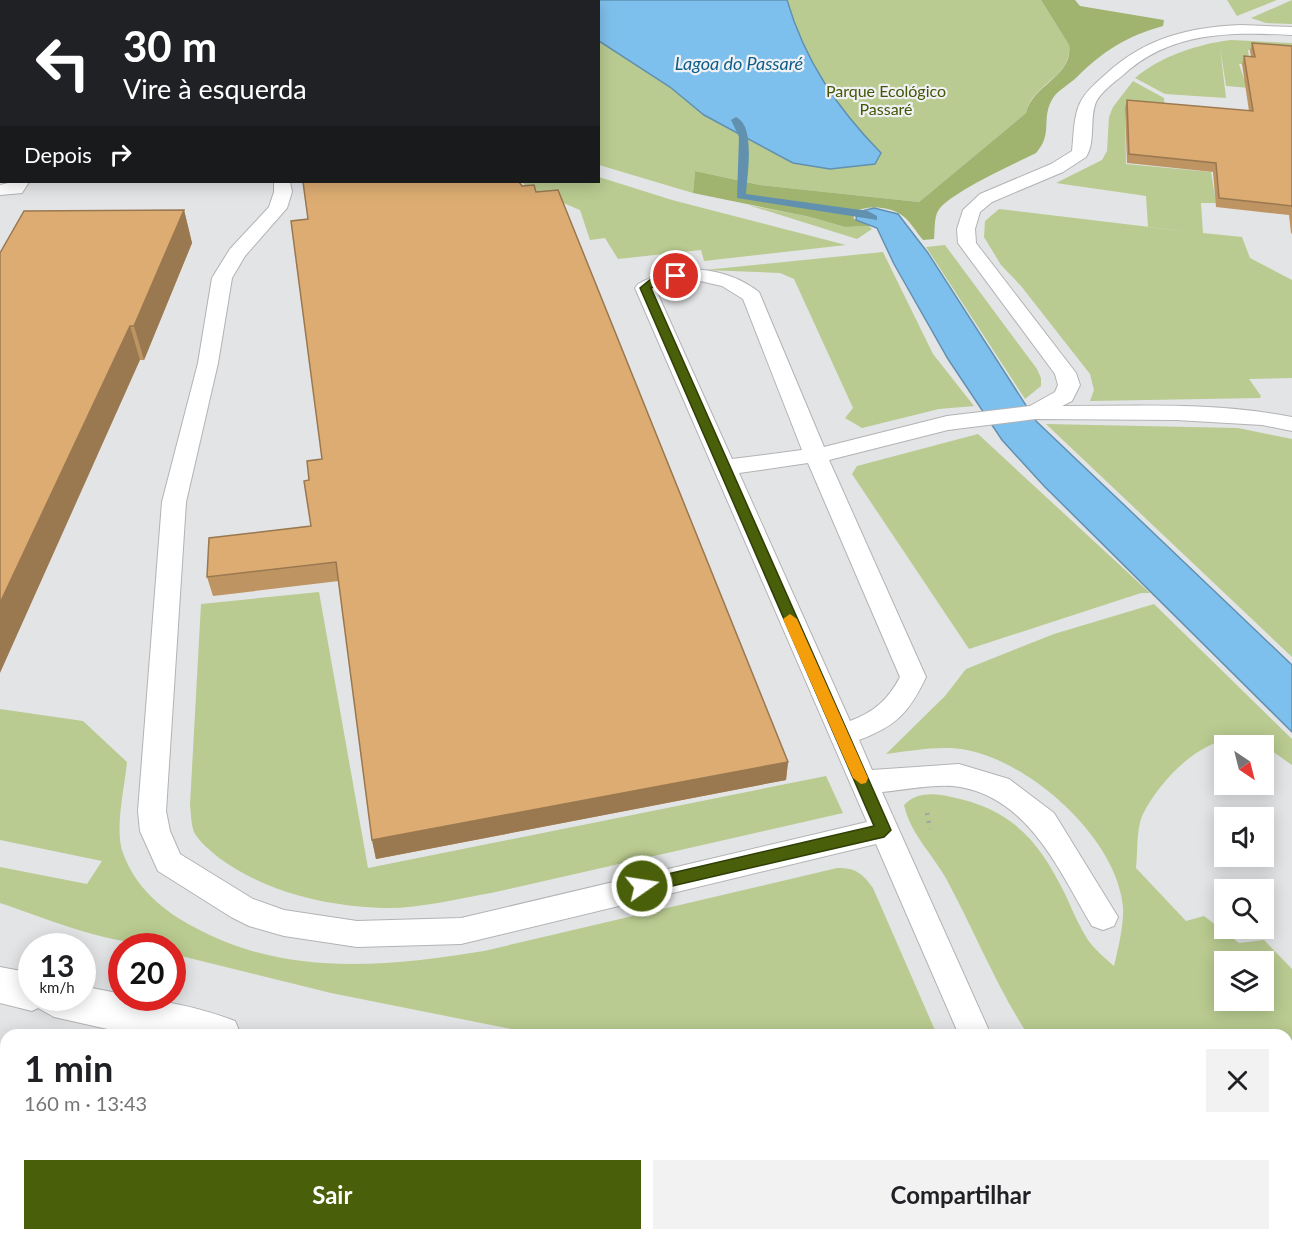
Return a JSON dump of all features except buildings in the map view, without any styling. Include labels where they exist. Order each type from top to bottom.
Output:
[{"type":"main road","points":[[0,985],[18,989]]},
{"type":"main road","points":[[96,1007],[193,1029]]},
{"type":"lane","points":[[1035,412],[1064,396],[1069,385],[1065,373],[967,243],[966,229],[972,210],[986,198],[1057,168],[1080,153],[1086,110],[1092,96],[1126,61],[1145,48],[1184,35],[1210,31],[1237,28],[1292,31]]},
{"type":"lane","points":[[0,190],[16,189],[19,183]]},
{"type":"lane","points":[[282,183],[283,192],[278,208],[237,254],[222,278],[208,363],[174,502],[152,811],[155,831],[169,861],[260,917],[326,932],[393,934],[461,931],[516,920],[598,897],[884,830]]},
{"type":"lane","points":[[841,735],[869,725],[889,713],[901,702],[913,677],[816,456],[752,296],[735,282],[708,276],[676,276],[654,282],[645,288],[723,468],[841,735],[972,1029]]},
{"type":"lane","points":[[723,468],[816,456],[947,423],[1035,412],[1176,413],[1262,418],[1292,424]]},
{"type":"lane","points":[[862,782],[959,775],[982,780],[999,788],[1044,821],[1103,917]]},
{"type":"path","points":[[924,776],[931,835]]},
{"type":"green space","name":"Parque Ecológico Passaré","points":[[600,0],[1041,0],[1069,45],[1069,56],[1065,65],[1035,95],[1026,113],[919,202],[760,185],[695,171],[693,193],[600,165]]},
{"type":"green space","points":[[1041,0],[1075,0],[1080,6],[1164,20],[1163,26],[1116,46],[1096,59],[1058,92],[1049,106],[1046,132],[1036,153],[983,179],[944,204],[938,211],[935,221],[934,239],[923,240],[903,216],[883,208],[858,210],[853,213],[854,219],[870,226],[845,227],[810,217],[693,193],[695,171],[760,185],[919,202],[1026,113],[1036,95],[1065,65],[1069,56],[1069,45]]},
{"type":"green space","points":[[1227,0],[1277,0],[1237,16]]},
{"type":"green space","points":[[1292,0],[1292,24],[1266,23],[1251,18]]},
{"type":"green space","points":[[1231,40],[1292,43],[1292,54],[1248,50],[1250,64],[1239,64],[1244,79],[1262,89],[1226,86],[1220,47],[1226,98],[1165,94],[1135,78],[1156,63],[1180,52]]},
{"type":"green space","points":[[1133,81],[1164,98],[1165,111],[1125,108],[1126,164],[1211,172],[1216,203],[1201,203],[1203,233],[1242,237],[1250,258],[1292,280],[1292,378],[1249,379],[1261,396],[1260,398],[1090,401],[1094,390],[1090,374],[1021,286],[1001,265],[984,237],[985,221],[999,209],[1148,227],[1146,196],[1056,183],[1102,160],[1107,151],[1109,117],[1113,107]]},
{"type":"green space","points":[[600,177],[672,200],[846,245],[704,261],[701,250],[618,259],[605,238],[590,240],[580,210],[528,188],[523,183],[600,183]]},
{"type":"green space","points":[[748,205],[810,217],[845,227],[869,226],[872,229],[857,239]]},
{"type":"green space","points":[[945,245],[1037,369],[1041,378],[1041,386],[1025,399],[926,247]]},
{"type":"green space","points":[[883,252],[933,354],[974,406],[939,409],[862,428],[845,418],[853,408],[794,279],[780,273],[705,270]]},
{"type":"green space","points":[[1046,424],[1238,428],[1292,439],[1292,657]]},
{"type":"green space","points":[[978,434],[1150,593],[1141,593],[969,649],[852,474],[857,466]]},
{"type":"green space","points":[[319,592],[368,868],[826,776],[843,813],[491,893],[409,907],[382,908],[339,904],[297,895],[256,880],[219,858],[199,839],[192,826],[190,805],[201,604]]},
{"type":"green space","points":[[1154,604],[1292,739],[1292,765],[1274,753],[1274,735],[1214,735],[1214,743],[1185,762],[1160,787],[1143,814],[1138,833],[1136,868],[1186,921],[1204,916],[1214,924],[1214,939],[1234,939],[1239,943],[1264,940],[1292,969],[1292,1029],[1024,1029],[996,980],[949,884],[912,826],[904,805],[914,798],[932,794],[972,802],[1007,819],[1034,843],[1045,858],[1088,940],[1114,966],[1123,914],[1117,881],[1105,856],[1088,831],[1043,787],[1018,770],[967,750],[937,748],[886,754],[945,696],[966,669],[1054,634]]},
{"type":"green space","points":[[0,709],[83,721],[127,762],[120,832],[123,853],[128,865],[151,897],[161,906],[183,921],[228,943],[264,954],[299,961],[336,964],[373,964],[447,957],[484,951],[844,868],[858,872],[873,888],[934,1029],[511,1029],[331,993],[186,957],[186,933],[108,933],[108,937],[84,932],[0,903],[0,867],[87,884],[102,861],[0,840]]},
{"type":"water","name":"Lagoa do Passaré","points":[[600,0],[787,0],[803,43],[824,82],[850,119],[881,153],[875,164],[830,169],[793,163],[704,115],[670,87],[600,42]]},
{"type":"water","points":[[874,208],[898,214],[928,253],[1036,421],[1292,665],[1292,732],[1044,486],[1002,440],[948,359],[894,264],[877,228],[856,220],[857,212]]},
{"type":"waterway","points":[[736,120],[744,137],[741,196],[868,214],[873,218]]},
{"type":"slow traffic","points":[[790,619],[861,778]]},
{"type":"route","points":[[642,886],[884,830],[645,288],[654,282],[676,276]]}]
